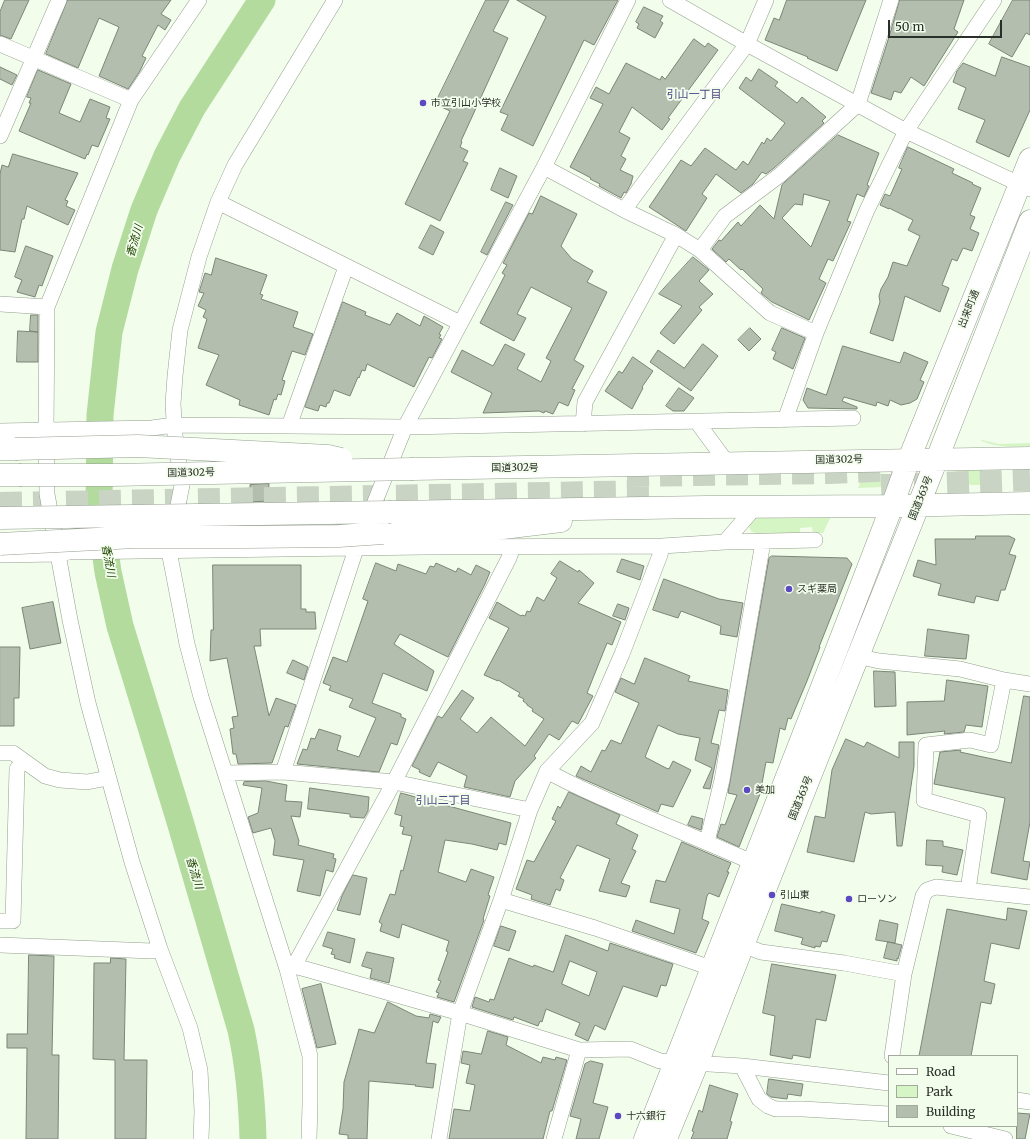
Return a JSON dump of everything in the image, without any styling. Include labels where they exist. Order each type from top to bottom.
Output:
[{"type":"main road","name":"出来町通","points":[[909,459],[1025,187],[1030,159]]},
{"type":"main road","points":[[937,459],[1030,220]]},
{"type":"main road","points":[[8,449],[138,446],[328,456],[376,469]]},
{"type":"main road","name":"国道302号","points":[[9,475],[114,475],[376,469],[728,464],[789,461],[1030,458]]},
{"type":"main road","name":"国道363号","points":[[645,1139],[711,968],[754,863],[909,459]]},
{"type":"main road","name":"国道363号","points":[[666,1139],[697,1064],[857,656],[937,459]]},
{"type":"main road","points":[[0,518],[1030,503]]},
{"type":"main road","points":[[0,544],[135,537],[170,549],[192,544],[212,546],[306,546],[338,544],[383,534],[478,531],[669,508]]},
{"type":"street","points":[[0,136],[60,0]]},
{"type":"street","points":[[199,0],[131,100],[47,307],[46,430],[47,494],[64,558],[88,703],[132,862],[160,949],[190,1028],[200,1070],[202,1139]]},
{"type":"street","points":[[309,1139],[310,1056],[290,967],[201,697],[187,644],[170,549],[182,485],[174,425],[174,397],[180,330],[199,258],[218,202],[235,165],[335,0]]},
{"type":"street","points":[[283,772],[356,548],[405,428],[544,167],[628,0]]},
{"type":"street","points":[[670,0],[906,131],[1025,187]]},
{"type":"street","points":[[624,210],[747,44],[766,0]]},
{"type":"street","points":[[700,250],[725,216],[780,175],[858,104],[891,0]]},
{"type":"street","points":[[784,420],[816,333],[867,210],[906,131],[994,0]]},
{"type":"street","points":[[0,44],[131,100]]},
{"type":"street","points":[[544,167],[624,210],[676,235],[700,250],[770,313],[816,333]]},
{"type":"street","points":[[218,202],[460,323]]},
{"type":"street","points":[[583,424],[585,402],[676,235]]},
{"type":"street","points":[[289,426],[346,267]]},
{"type":"street","points":[[0,304],[47,307]]},
{"type":"street","points":[[0,431],[149,428],[174,425],[405,428],[853,418]]},
{"type":"street","points":[[697,422],[728,464]]},
{"type":"street","points":[[725,542],[756,506]]},
{"type":"street","points":[[0,555],[64,558],[144,556],[170,549],[662,546],[725,542],[762,542],[809,537]]},
{"type":"street","points":[[707,842],[722,780],[762,542]]},
{"type":"street","points":[[439,1139],[460,1013],[501,900],[530,810],[547,771],[592,723],[622,654],[660,555],[662,546]]},
{"type":"street","points":[[290,967],[394,782],[509,558],[513,547]]},
{"type":"street","points":[[857,656],[879,662],[960,669],[1004,680],[1030,684]]},
{"type":"street","points":[[968,890],[978,815],[924,800],[926,745],[970,740],[991,745],[1004,680]]},
{"type":"street","points":[[0,753],[14,753],[45,776],[60,780],[87,782],[108,778]]},
{"type":"street","points":[[0,921],[13,921],[17,769],[23,760]]},
{"type":"street","points":[[547,771],[561,779],[649,819],[707,842],[754,863]]},
{"type":"street","points":[[226,773],[283,772],[394,782],[530,810]]},
{"type":"street","points":[[892,1055],[904,974],[923,896],[927,890],[936,886],[1030,897]]},
{"type":"street","points":[[501,900],[595,928],[711,968]]},
{"type":"street","points":[[0,945],[152,951],[160,949]]},
{"type":"street","points":[[743,945],[761,952],[844,963],[904,974]]},
{"type":"street","points":[[290,967],[460,1013],[579,1050],[630,1049],[660,1061],[742,1066],[888,1081]]},
{"type":"street","points":[[554,1139],[579,1050]]},
{"type":"street","points":[[742,1066],[759,1099],[768,1106],[776,1109],[888,1114]]},
{"type":"street","points":[[1018,1100],[1030,1102]]},
{"type":"street","points":[[955,1127],[1005,1139]]},
{"type":"green space","points":[[981,441],[999,444],[1030,443],[1030,446],[1000,446]]},
{"type":"green space","points":[[983,462],[983,485],[971,485],[956,481],[955,472],[959,465]]},
{"type":"green space","points":[[865,472],[877,472],[882,474],[884,480],[881,487],[858,488]]},
{"type":"green space","points":[[834,510],[823,533],[813,533],[812,527],[800,528],[800,533],[760,535],[751,531],[749,527],[753,518]]},
{"type":"building","points":[[5,0],[29,0],[11,39],[0,35],[0,12]]},
{"type":"building","points":[[68,0],[171,0],[161,14],[171,20],[165,30],[158,25],[142,56],[146,58],[140,71],[128,89],[99,76],[119,27],[99,18],[78,68],[46,54]]},
{"type":"building","points":[[486,0],[509,0],[493,31],[508,38],[461,141],[460,147],[468,151],[463,161],[468,163],[440,221],[405,204],[450,111],[435,104]]},
{"type":"building","points":[[517,0],[618,0],[594,45],[584,40],[533,146],[501,130],[508,115],[500,112],[546,17]]},
{"type":"building","points":[[787,0],[866,0],[837,71],[807,58],[808,57],[765,40],[774,18],[779,20]]},
{"type":"building","points":[[900,0],[964,0],[954,29],[958,32],[924,86],[911,77],[901,93],[894,91],[891,100],[871,93]]},
{"type":"building","points":[[1013,0],[1030,0],[1030,35],[1026,33],[1012,57],[989,44]]},
{"type":"building","points":[[644,7],[663,16],[660,21],[663,23],[655,38],[637,28],[639,24],[636,22]]},
{"type":"building","points":[[694,39],[705,47],[708,43],[718,50],[668,118],[670,119],[662,130],[632,107],[619,132],[630,138],[621,156],[626,159],[620,170],[633,176],[626,193],[624,192],[621,198],[599,186],[600,184],[590,179],[591,178],[570,167],[603,104],[590,98],[596,87],[609,94],[626,63],[660,80],[662,76],[665,79]]},
{"type":"building","points":[[1002,57],[1030,67],[1030,110],[1009,157],[976,142],[985,120],[958,109],[966,88],[953,82],[957,71],[963,63],[995,76]]},
{"type":"building","points":[[0,67],[17,75],[12,85],[0,79]]},
{"type":"building","points":[[759,69],[778,82],[775,86],[797,103],[802,97],[826,117],[822,121],[824,123],[774,168],[766,174],[762,172],[753,184],[741,193],[716,174],[702,194],[707,198],[686,231],[649,207],[681,160],[691,166],[705,148],[736,170],[743,161],[748,165],[762,142],[764,144],[767,138],[771,141],[785,123],[739,88],[746,77],[751,81]]},
{"type":"building","points":[[38,70],[71,84],[59,113],[80,122],[90,99],[110,107],[106,118],[110,119],[98,147],[92,145],[85,159],[19,131],[31,103],[29,103],[31,98],[27,97]]},
{"type":"building","points":[[838,135],[879,153],[864,197],[857,194],[847,221],[851,222],[833,261],[828,259],[819,279],[826,283],[809,320],[772,302],[761,293],[763,289],[742,269],[741,270],[729,259],[726,262],[712,249],[719,240],[721,241],[738,222],[741,226],[760,205],[774,219],[782,185]],"holes":[[[804,194],[830,201],[811,247],[782,218],[795,204],[802,205]]]},
{"type":"building","points":[[908,147],[954,169],[952,173],[981,188],[970,215],[975,217],[970,229],[979,233],[972,251],[963,248],[957,261],[952,259],[942,285],[949,288],[940,312],[905,296],[893,341],[870,333],[880,302],[879,296],[881,289],[888,277],[893,262],[907,266],[920,236],[908,230],[913,220],[880,205],[885,194],[890,196],[902,169],[899,168]]},
{"type":"building","points":[[13,154],[78,173],[65,200],[68,201],[66,206],[75,210],[68,225],[27,206],[24,219],[22,219],[15,252],[0,250],[0,174],[2,165],[8,167]]},
{"type":"building","points":[[500,168],[517,176],[508,198],[491,190]]},
{"type":"building","points":[[541,196],[577,214],[561,246],[572,259],[593,271],[587,282],[607,292],[574,360],[584,366],[572,389],[575,390],[568,406],[559,402],[553,414],[545,411],[544,413],[539,411],[483,413],[492,393],[451,372],[462,350],[493,366],[505,344],[525,354],[517,369],[541,382],[551,361],[546,358],[572,308],[531,287],[517,314],[526,318],[514,341],[480,323],[505,275],[502,273],[507,265],[503,263],[529,213],[532,214]]},
{"type":"building","points":[[506,202],[513,205],[487,255],[481,252]]},
{"type":"building","points":[[431,225],[444,232],[433,255],[419,248]]},
{"type":"building","points":[[26,246],[53,256],[42,286],[39,285],[35,297],[17,292],[22,280],[15,277]]},
{"type":"building","points":[[693,257],[709,270],[699,281],[713,294],[699,307],[702,310],[674,344],[660,333],[682,306],[659,294]]},
{"type":"building","points":[[216,258],[267,275],[260,294],[263,295],[261,299],[298,312],[293,327],[313,334],[305,355],[292,351],[282,380],[285,381],[281,395],[278,394],[276,400],[274,399],[269,415],[239,405],[240,400],[206,385],[219,355],[198,348],[207,319],[203,317],[206,310],[198,306],[204,293],[199,292],[205,273],[211,275]]},
{"type":"building","points":[[343,302],[366,312],[365,315],[390,325],[397,313],[420,326],[424,316],[443,327],[439,334],[441,335],[439,338],[442,339],[432,358],[429,357],[414,387],[367,364],[365,371],[362,370],[359,378],[358,377],[350,396],[334,390],[326,407],[320,405],[318,411],[305,407]]},
{"type":"building","points":[[31,315],[38,315],[38,332],[30,331]]},
{"type":"building","points":[[750,328],[761,339],[749,351],[738,340]]},
{"type":"building","points":[[782,328],[805,338],[793,369],[773,359],[776,352],[772,350]]},
{"type":"building","points":[[18,331],[38,332],[38,362],[17,362]]},
{"type":"building","points":[[703,344],[718,356],[691,391],[650,362],[658,350],[684,368]]},
{"type":"building","points":[[843,346],[900,363],[904,352],[928,362],[920,380],[924,382],[917,399],[910,403],[901,405],[890,400],[888,406],[877,402],[876,406],[844,397],[842,401],[857,407],[857,409],[808,408],[803,400],[807,388],[826,395]]},
{"type":"building","points":[[633,357],[653,371],[642,387],[643,388],[632,409],[605,391],[619,371],[622,373]]},
{"type":"building","points":[[679,388],[694,398],[684,411],[673,411],[666,406]]},
{"type":"building","points":[[269,484],[268,501],[250,502],[250,485]]},
{"type":"building","points":[[976,536],[1009,536],[1015,539],[1009,554],[1016,556],[1005,590],[1001,590],[998,601],[976,596],[974,603],[938,595],[941,584],[913,576],[918,560],[936,565],[935,539],[975,539]]},
{"type":"building","points":[[772,556],[847,558],[852,564],[791,719],[788,718],[785,730],[780,728],[773,763],[766,762],[760,794],[739,847],[717,837],[721,824],[725,825],[737,795],[728,793],[769,558]]},
{"type":"building","points":[[622,559],[644,566],[640,580],[617,572]]},
{"type":"building","points":[[560,561],[578,572],[579,570],[594,583],[578,603],[621,622],[612,645],[607,643],[587,693],[593,696],[578,724],[572,721],[559,740],[549,734],[534,756],[536,758],[515,781],[510,797],[464,787],[467,776],[438,762],[430,777],[419,772],[420,770],[412,766],[436,719],[438,716],[442,718],[462,690],[474,698],[460,719],[477,733],[491,717],[525,746],[544,719],[532,711],[533,709],[523,701],[524,699],[518,696],[520,693],[498,680],[484,675],[509,628],[489,618],[497,602],[521,616],[525,616],[527,611],[530,612],[537,597],[544,601],[557,578],[551,574]]},
{"type":"building","points":[[376,563],[396,571],[398,564],[426,574],[430,566],[434,567],[436,563],[456,572],[458,568],[471,575],[476,565],[490,572],[448,657],[400,634],[394,644],[434,671],[427,691],[383,673],[372,703],[401,714],[401,717],[406,719],[397,745],[391,743],[379,772],[297,764],[303,749],[307,750],[311,738],[315,739],[319,729],[341,736],[337,750],[359,757],[376,718],[349,707],[353,699],[329,690],[331,686],[323,683],[333,657],[347,662],[368,601],[363,599]]},
{"type":"building","points":[[213,565],[301,565],[301,609],[306,609],[306,612],[315,612],[316,629],[260,629],[261,646],[254,646],[269,716],[276,698],[296,705],[288,727],[285,726],[272,763],[238,764],[236,754],[233,754],[230,729],[234,728],[232,717],[238,716],[227,658],[210,661],[211,630],[213,630]]},
{"type":"building","points":[[664,579],[719,599],[743,603],[737,637],[720,634],[721,626],[681,611],[678,618],[653,610]]},
{"type":"building","points":[[53,602],[61,643],[30,649],[22,608]]},
{"type":"building","points":[[618,604],[629,608],[625,620],[613,616]]},
{"type":"building","points":[[928,629],[969,635],[966,659],[925,656]]},
{"type":"building","points":[[0,647],[20,647],[19,698],[14,698],[14,726],[0,726]]},
{"type":"building","points":[[645,658],[690,676],[688,681],[728,690],[725,711],[719,710],[711,743],[719,745],[710,789],[703,788],[712,768],[695,760],[700,738],[678,734],[658,725],[645,757],[669,769],[673,761],[691,770],[673,807],[661,804],[658,812],[576,776],[581,766],[591,772],[602,750],[605,751],[611,740],[621,744],[639,703],[615,692],[621,678],[634,684]]},
{"type":"building","points":[[293,660],[308,667],[304,680],[287,673]]},
{"type":"building","points":[[874,671],[895,672],[896,706],[875,707]]},
{"type":"building","points":[[947,680],[988,686],[982,727],[966,725],[964,732],[944,734],[945,731],[907,735],[907,702],[944,701]]},
{"type":"building","points":[[1024,696],[1030,697],[1030,822],[1023,861],[1030,862],[1027,880],[991,873],[1005,798],[934,784],[940,752],[961,750],[960,752],[1011,763]]},
{"type":"building","points":[[846,739],[864,747],[867,742],[899,758],[899,742],[914,742],[914,766],[902,846],[897,846],[895,812],[871,814],[865,812],[854,862],[807,852],[815,816],[825,818],[832,770]]},
{"type":"building","points":[[266,781],[287,785],[285,801],[302,802],[300,817],[291,816],[299,841],[298,845],[334,854],[333,858],[336,859],[333,872],[326,870],[320,896],[297,891],[304,860],[273,855],[275,841],[271,828],[253,833],[248,817],[258,813],[262,788],[243,785],[244,782]]},
{"type":"building","points":[[310,788],[369,797],[368,811],[364,818],[350,817],[350,814],[308,809]]},
{"type":"building","points":[[569,792],[620,815],[616,824],[638,835],[632,849],[636,851],[621,883],[630,886],[626,897],[599,891],[610,859],[577,845],[560,878],[564,880],[560,891],[556,889],[550,905],[531,899],[532,895],[516,889],[527,860],[534,862],[556,821],[552,819],[558,806],[560,808]]},
{"type":"building","points":[[401,793],[511,823],[506,845],[499,843],[497,850],[445,840],[438,872],[466,882],[471,869],[494,877],[488,895],[490,896],[483,919],[484,920],[454,1002],[437,997],[439,993],[436,992],[441,981],[438,980],[448,952],[446,951],[449,941],[402,924],[399,938],[380,931],[382,924],[379,922],[390,894],[395,895],[412,836],[402,834],[404,827],[400,826],[402,816],[395,814]]},
{"type":"building","points":[[692,816],[703,819],[701,830],[688,825]]},
{"type":"building","points":[[927,840],[943,841],[943,846],[963,850],[957,875],[942,872],[943,866],[926,865]]},
{"type":"building","points":[[682,842],[731,863],[719,897],[709,893],[707,896],[702,919],[709,922],[696,953],[632,931],[636,920],[674,934],[680,909],[650,902],[656,880],[665,882]]},
{"type":"building","points":[[353,875],[367,878],[360,915],[337,910],[342,896]]},
{"type":"building","points":[[782,904],[835,915],[827,942],[822,941],[820,947],[815,946],[815,948],[801,944],[803,938],[775,931]]},
{"type":"building","points":[[1008,908],[1027,911],[1019,949],[991,943],[984,981],[995,984],[991,1004],[981,1002],[971,1055],[919,1055],[947,909],[1006,920]]},
{"type":"building","points":[[880,920],[898,924],[895,943],[876,940]]},
{"type":"building","points":[[501,926],[516,931],[509,951],[494,946]]},
{"type":"building","points":[[328,932],[355,939],[350,963],[334,958],[335,955],[331,954],[333,949],[323,946]]},
{"type":"building","points":[[566,935],[608,951],[610,943],[673,964],[666,986],[661,985],[657,997],[623,986],[605,1030],[595,1025],[588,1041],[575,1035],[580,1023],[546,1009],[542,1022],[540,1021],[538,1026],[514,1017],[513,1020],[472,1007],[475,997],[489,1002],[490,999],[494,1000],[509,958],[533,967],[534,965],[553,972]],"holes":[[[570,961],[597,972],[589,996],[562,984]]]},
{"type":"building","points":[[888,942],[902,945],[897,961],[884,958]]},
{"type":"building","points":[[367,952],[394,958],[389,983],[370,978],[372,969],[362,966]]},
{"type":"building","points":[[29,955],[54,956],[52,1055],[59,1055],[58,1139],[26,1139],[27,1048],[7,1048],[7,1034],[27,1034]]},
{"type":"building","points":[[111,958],[126,959],[124,1060],[147,1060],[146,1139],[115,1139],[115,1060],[93,1059],[94,963],[110,963]]},
{"type":"building","points":[[772,964],[836,975],[826,1021],[816,1019],[810,1058],[793,1055],[792,1059],[770,1055],[775,1016],[763,1013]]},
{"type":"building","points":[[321,984],[336,1044],[317,1048],[302,989]]},
{"type":"building","points":[[388,1002],[416,1016],[429,1018],[430,1014],[441,1017],[438,1023],[433,1021],[426,1063],[436,1064],[433,1088],[369,1081],[367,1139],[348,1139],[348,1135],[339,1134],[343,1109],[344,1082],[359,1029],[374,1033]]},
{"type":"building","points":[[488,1031],[508,1037],[506,1045],[541,1063],[543,1057],[555,1060],[556,1057],[567,1060],[552,1111],[550,1111],[543,1139],[449,1139],[454,1109],[470,1111],[475,1085],[466,1083],[470,1065],[461,1063],[463,1051],[481,1054]]},
{"type":"building","points":[[591,1061],[603,1064],[593,1103],[608,1107],[599,1139],[576,1139],[581,1119],[570,1116],[585,1064]]},
{"type":"building","points":[[769,1079],[803,1084],[801,1096],[788,1094],[787,1099],[771,1097],[767,1094]]},
{"type":"building","points":[[710,1085],[738,1094],[730,1121],[732,1122],[727,1139],[691,1139],[699,1110],[702,1112]]},
{"type":"building","points":[[1018,1113],[1030,1114],[1025,1139],[1017,1139]]},
{"type":"waterway","name":"香流川","points":[[253,1139],[250,1084],[241,1030],[179,818],[120,626],[108,572],[99,507],[100,415],[109,332],[125,269],[144,210],[167,156],[192,108],[262,0]]},
{"type":"tunnel","points":[[627,476],[828,473],[899,470]]},
{"type":"tunnel","points":[[881,485],[1030,480]]},
{"type":"tunnel","points":[[0,503],[653,491]]},
{"type":"place","name":"市立引山小学校","points":[[423,103]]},
{"type":"place","name":"スギ薬局","points":[[789,589]]},
{"type":"place","name":"美加","points":[[747,790]]},
{"type":"place","name":"引山東","points":[[772,895]]},
{"type":"place","name":"ローソン","points":[[849,899]]},
{"type":"place","name":"十六銀行","points":[[618,1116]]},
{"type":"district","name":"引山一丁目","points":[[694,95]]},
{"type":"district","name":"引山二丁目","points":[[443,801]]}]
